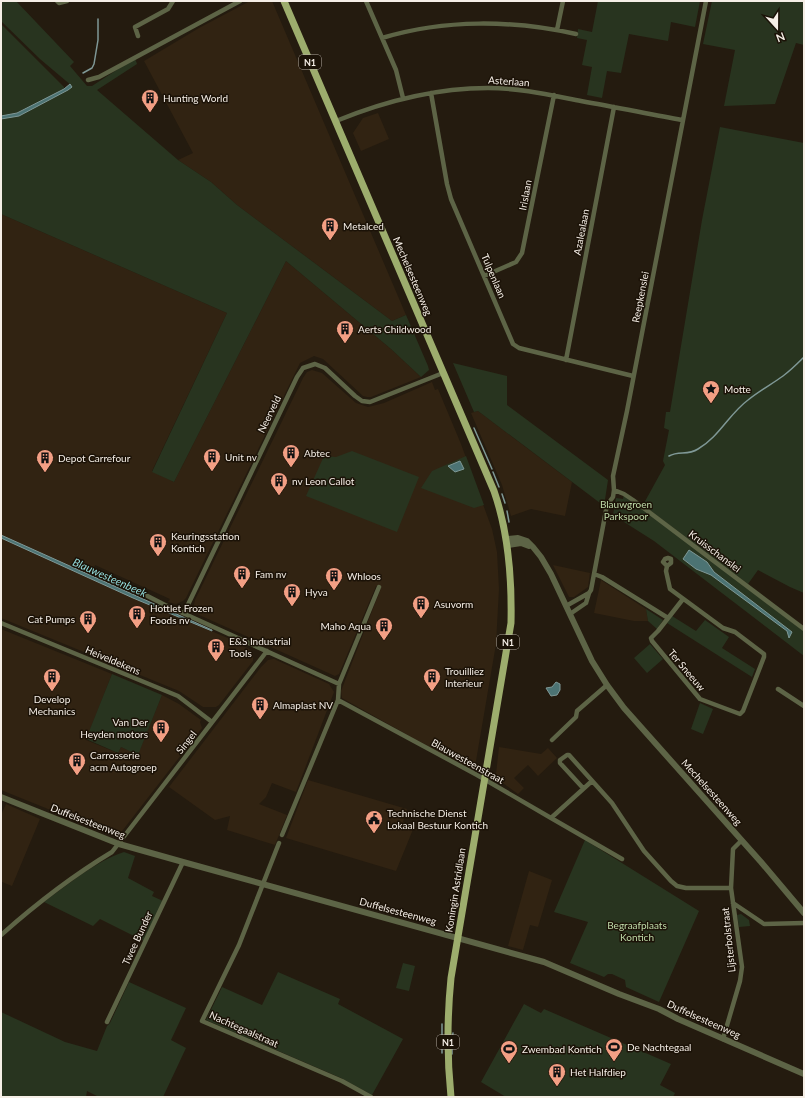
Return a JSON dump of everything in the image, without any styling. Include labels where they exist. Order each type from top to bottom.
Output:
[{"type":"main road","name":"Mechelsesteenweg","points":[[284,1],[494,492],[502,514],[507,542]]},
{"type":"main road","name":"Koningin Astridlaan","points":[[450,1097],[448,1004],[450,978],[511,623],[511,572],[507,542]]},
{"type":"street","points":[[57,1],[59,3],[67,1]]},
{"type":"street","points":[[138,36],[135,27],[168,9],[173,1]]},
{"type":"street","points":[[88,80],[99,77],[240,1]]},
{"type":"street","points":[[366,1],[396,70],[403,98]]},
{"type":"street","points":[[557,30],[563,1]]},
{"type":"street","name":"Reepkenslei","points":[[570,614],[586,603],[591,590],[607,505],[613,497],[613,476],[634,376],[706,1]]},
{"type":"street","points":[[382,38],[428,28],[468,24],[506,24],[557,30],[576,34]]},
{"type":"street","name":"Asterlaan","points":[[336,121],[372,107],[403,98],[456,90],[489,88],[523,90],[554,95],[682,120]]},
{"type":"street","name":"Tulpenlaan","points":[[431,93],[449,192],[515,346],[634,376]]},
{"type":"street","name":"Irislaan","points":[[484,276],[516,262],[522,253],[554,95]]},
{"type":"street","name":"Azalealaan","points":[[566,360],[614,107]]},
{"type":"street","name":"Neerveld","points":[[184,613],[297,377],[303,368],[315,364],[325,368],[355,396],[362,401],[370,402],[443,373]]},
{"type":"street","name":"Kruisschanslei","points":[[614,490],[633,500],[804,629]]},
{"type":"street","name":"Mechelsesteenweg","points":[[507,542],[522,539],[527,541],[536,551],[551,574],[592,660],[607,685],[624,708],[742,840],[804,913]]},
{"type":"street","points":[[667,566],[666,571],[669,587],[683,599]]},
{"type":"street","points":[[594,574],[602,576],[668,618]]},
{"type":"street","points":[[128,586],[339,684]]},
{"type":"street","points":[[282,835],[338,700],[339,684],[379,587]]},
{"type":"street","points":[[566,606],[589,593]]},
{"type":"street","name":"Ter Sneeuw","points":[[683,599],[723,628],[735,632],[764,654],[750,693],[740,714],[700,699],[652,641],[651,638],[668,618],[683,599]]},
{"type":"street","name":"Heiveldekens","points":[[1,623],[178,696],[212,722]]},
{"type":"street","name":"Singel","points":[[1,934],[42,900],[89,866],[112,852],[267,651]]},
{"type":"street","points":[[552,740],[576,717],[577,711],[607,685]]},
{"type":"street","points":[[778,689],[804,706]]},
{"type":"street","name":"Blauwesteenstraat","points":[[338,700],[485,780],[622,859]]},
{"type":"street","points":[[583,788],[560,763],[560,760],[567,755],[569,755],[612,803],[644,851],[677,886],[686,888],[731,888]]},
{"type":"street","points":[[551,818],[592,781]]},
{"type":"street","name":"Duffelsesteenweg","points":[[1,797],[119,844],[544,962],[619,994],[652,1006],[678,1019],[804,1074]]},
{"type":"street","name":"Lijsterbolstraat","points":[[723,1039],[740,981],[742,968],[731,888],[733,849],[742,840]]},
{"type":"street","points":[[263,884],[279,843]]},
{"type":"street","name":"Twee Bunder","points":[[108,1022],[183,862]]},
{"type":"street","name":"Nachtegaalstraat","points":[[263,884],[239,945],[202,1021],[342,1081],[371,1097]]},
{"type":"street","points":[[733,903],[764,924],[804,923]]},
{"type":"shaded area","points":[[250,1],[272,1],[406,315],[392,321],[237,205],[211,182],[178,160],[193,153],[144,61],[199,28]]},
{"type":"shaded area","points":[[378,113],[389,139],[361,151],[353,133],[363,118]]},
{"type":"shaded area","points":[[1,214],[227,313],[152,471],[174,482],[286,261],[391,349],[421,377],[371,397],[367,397],[363,396],[323,359],[314,356],[300,363],[186,598],[176,604],[168,602],[170,599],[95,565],[91,575],[1,535]]},
{"type":"shaded area","points":[[312,370],[322,373],[356,403],[368,407],[384,403],[432,382],[435,390],[438,389],[461,444],[492,529],[497,552],[499,589],[496,644],[476,761],[470,768],[342,698],[341,691],[381,588],[376,586],[339,674],[335,676],[195,612],[195,600],[303,378],[307,372]]},
{"type":"shaded area","points":[[478,411],[572,482],[565,516],[531,509],[511,516],[502,485],[471,413]]},
{"type":"shaded area","points":[[1,538],[133,598],[230,639],[251,650],[253,661],[219,705],[216,707],[203,707],[179,691],[1,618]]},
{"type":"shaded area","points":[[553,565],[590,573],[588,587],[574,597],[569,597]]},
{"type":"shaded area","points":[[601,580],[646,609],[648,621],[634,621],[594,613]]},
{"type":"shaded area","points":[[1,629],[112,674],[86,740],[118,753],[121,747],[138,754],[162,695],[179,704],[201,720],[200,722],[202,728],[119,835],[1,790]]},
{"type":"shaded area","points":[[274,659],[329,684],[334,692],[296,792],[272,783],[266,797],[259,804],[287,815],[275,845],[227,830],[230,816],[215,820],[169,787],[261,667],[268,660]]},
{"type":"shaded area","points":[[499,747],[541,754],[548,748],[557,758],[538,776],[528,765],[514,778],[524,788],[518,794],[503,783],[496,774]]},
{"type":"shaded area","points":[[308,780],[407,809],[403,822],[414,827],[396,871],[286,838]]},
{"type":"shaded area","points":[[6,804],[40,819],[12,886],[2,882],[1,885],[1,815]]},
{"type":"shaded area","points":[[529,871],[552,880],[538,927],[530,925],[523,950],[508,946]]},
{"type":"green space","points":[[1,1],[16,1],[74,62],[70,66],[87,86],[92,86],[135,58],[137,64],[97,90],[178,160],[211,182],[237,205],[392,321],[406,315],[429,370],[421,377],[391,349],[286,261],[174,482],[152,472],[227,313],[1,214],[1,119],[19,116],[68,90],[72,86],[40,59],[1,21]]},
{"type":"green space","points":[[598,1],[700,1],[695,27],[671,22],[668,41],[629,34],[621,73],[607,71],[602,98],[587,95],[592,67],[582,65],[587,40],[577,38],[578,29],[592,32]]},
{"type":"green space","points":[[712,1],[804,1],[804,45],[796,43],[775,104],[724,106],[735,50],[703,44]]},
{"type":"green space","points":[[1,24],[64,87],[64,89],[17,113],[1,116]]},
{"type":"green space","points":[[720,127],[804,143],[804,593],[758,570],[748,584],[643,505],[665,465],[663,461],[669,430],[664,428],[666,412],[670,412],[702,220]]},
{"type":"green space","name":"Blauwgroen Parkspoor","points":[[453,363],[507,376],[507,405],[608,480],[604,506],[478,411],[474,412]]},
{"type":"green space","points":[[352,451],[419,477],[397,532],[306,496],[324,456],[336,457]]},
{"type":"green space","points":[[466,456],[484,505],[474,508],[421,488],[432,471]]},
{"type":"green space","name":"Blauwgroen Parkspoor","points":[[624,494],[804,630],[804,656],[654,541],[613,515],[616,498],[623,499]]},
{"type":"green space","points":[[646,609],[663,620],[657,629],[648,621]]},
{"type":"green space","points":[[672,616],[696,631],[705,620],[729,637],[722,648],[755,669],[752,677],[667,623]]},
{"type":"green space","points":[[650,644],[663,659],[647,673],[634,658]]},
{"type":"green space","points":[[112,674],[162,695],[138,755],[121,747],[118,753],[86,739]]},
{"type":"green space","points":[[700,703],[713,709],[703,734],[691,729]]},
{"type":"green space","name":"Begraafplaats Kontich","points":[[585,840],[699,911],[659,1002],[626,987],[625,980],[612,974],[608,974],[604,977],[570,963],[588,922],[554,912]]},
{"type":"green space","points":[[124,852],[135,856],[128,878],[154,892],[152,896],[163,901],[144,941],[100,919],[93,926],[44,902],[92,867]]},
{"type":"green space","points":[[741,914],[749,920],[750,926],[739,927],[737,915]]},
{"type":"green space","points":[[403,963],[415,966],[409,991],[396,988]]},
{"type":"green space","points":[[278,972],[340,999],[338,1004],[403,1039],[372,1095],[341,1078],[206,1020],[222,987],[262,1005]]},
{"type":"green space","points":[[129,982],[186,1008],[171,1040],[186,1048],[163,1097],[99,1097],[87,1091],[86,1097],[1,1097],[1,1012],[65,1042],[97,1051],[107,1026],[110,1023]]},
{"type":"green space","points":[[524,1004],[541,1013],[544,1009],[671,1064],[660,1085],[675,1093],[673,1097],[506,1097],[481,1082]]},
{"type":"water","points":[[70,84],[72,87],[68,90],[19,116],[1,119],[1,116],[17,113],[64,89]]},
{"type":"water","points":[[460,461],[464,469],[455,472],[448,466]]},
{"type":"water","points":[[1,535],[212,631],[133,598],[1,538]]},
{"type":"water","points":[[689,550],[707,562],[714,572],[792,632],[789,638],[787,631],[711,575],[696,569],[683,559]]},
{"type":"water","points":[[556,682],[560,684],[560,690],[557,695],[551,696],[546,688],[552,687]]},
{"type":"waterway","points":[[83,73],[92,68],[94,64],[98,40],[98,19]]},
{"type":"waterway","points":[[669,456],[676,453],[687,453],[694,451],[705,444],[741,406],[786,374],[804,357]]},
{"type":"waterway","points":[[474,428],[492,469]]},
{"type":"waterway","points":[[493,472],[499,487]]},
{"type":"waterway","points":[[502,494],[505,503]]},
{"type":"waterway","points":[[507,511],[509,522]]},
{"type":"waterway","points":[[442,1024],[442,1053]]},
{"type":"waterway","points":[[452,1040],[453,1033]]},
{"type":"waterway","points":[[452,1045],[452,1054]]},
{"type":"place","name":"Hunting World","points":[[150,113]]},
{"type":"place","name":"Metalced","points":[[330,241]]},
{"type":"place","name":"Aerts Childwood","points":[[345,344]]},
{"type":"place","name":"Motte","points":[[711,404]]},
{"type":"place","name":"Abtec","points":[[291,468]]},
{"type":"place","name":"Unit nv","points":[[212,472]]},
{"type":"place","name":"Depot Carrefour","points":[[45,473]]},
{"type":"place","name":"nv Leon Callot","points":[[279,496]]},
{"type":"place","name":"Keuringsstation Kontich","points":[[158,557]]},
{"type":"place","name":"Fam nv","points":[[242,589]]},
{"type":"place","name":"Whloos","points":[[334,591]]},
{"type":"place","name":"Hyva","points":[[292,607]]},
{"type":"place","name":"Asuvorm","points":[[421,619]]},
{"type":"place","name":"Hottlet Frozen Foods nv","points":[[137,629]]},
{"type":"place","name":"Cat Pumps","points":[[88,634]]},
{"type":"place","name":"Maho Aqua","points":[[384,641]]},
{"type":"place","name":"E&S Industrial Tools","points":[[216,662]]},
{"type":"place","name":"Develop Mechanics","points":[[52,692]]},
{"type":"place","name":"Trouilliez Interieur","points":[[432,692]]},
{"type":"place","name":"Almaplast NV","points":[[260,720]]},
{"type":"place","name":"Van Der Heyden motors","points":[[161,743]]},
{"type":"place","name":"Carrosserie acm Autogroep","points":[[77,776]]},
{"type":"place","name":"Technische Dienst Lokaal Bestuur Kontich","points":[[374,834]]},
{"type":"place","name":"De Nachtegaal","points":[[614,1062]]},
{"type":"place","name":"Zwembad Kontich","points":[[509,1064]]},
{"type":"place","name":"Het Halfdiep","points":[[557,1087]]},
{"type":"water label","name":"Blauwesteenbeek","points":[[110,577]]}]
